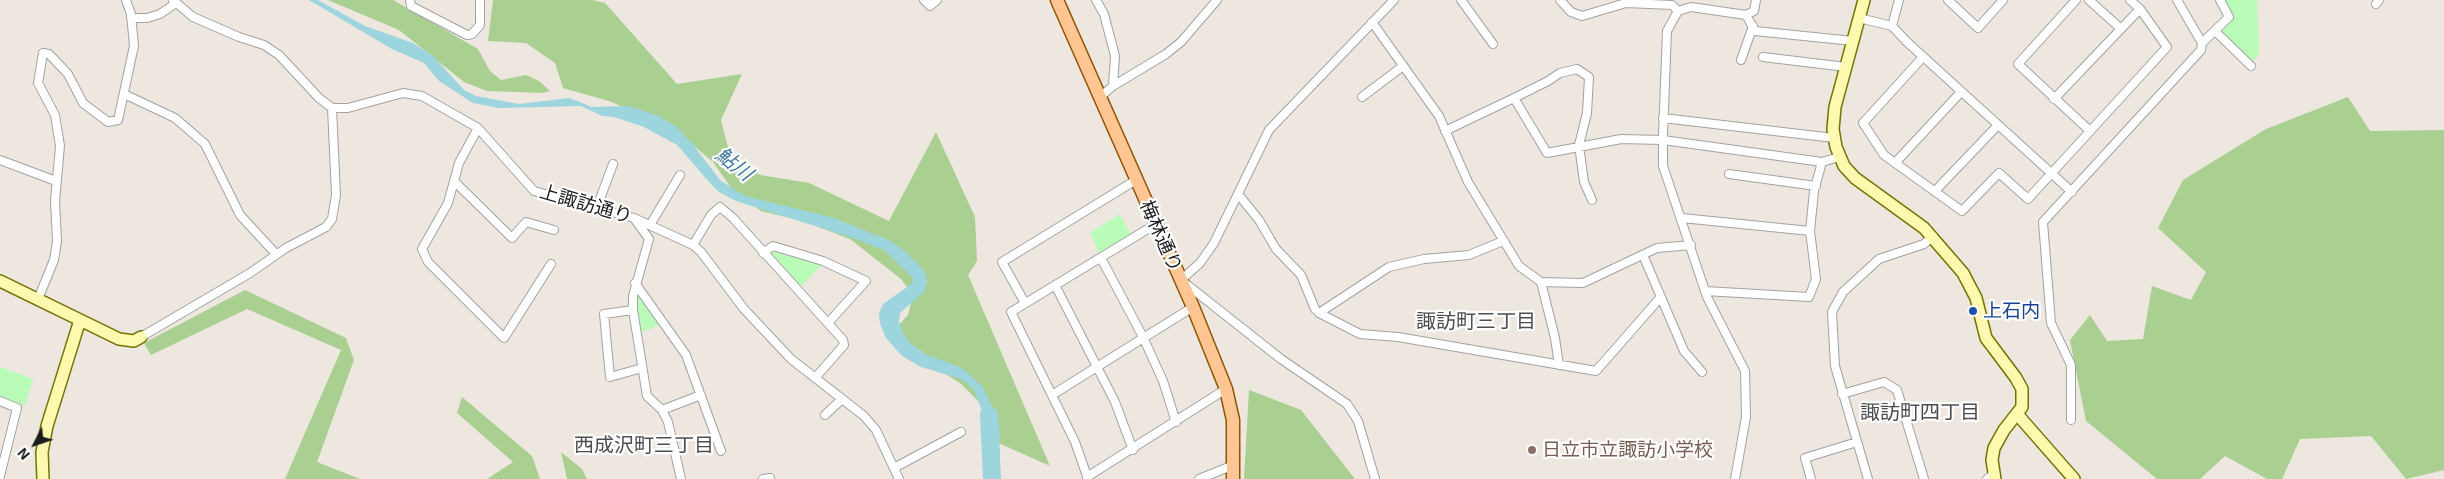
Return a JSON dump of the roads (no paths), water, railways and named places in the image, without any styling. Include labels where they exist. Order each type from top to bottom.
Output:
[{"type":"main road","name":"梅林通り","points":[[1056,0],[1193,307],[1226,389],[1233,420],[1233,479]]},
{"type":"street","points":[[38,299],[54,260],[57,242],[56,181],[60,136],[55,115],[38,82],[43,53],[49,54],[68,74],[83,104],[108,122],[118,120],[134,46],[131,18],[126,0]]},
{"type":"street","points":[[410,0],[411,6],[467,36],[472,34],[480,25],[480,0]]},
{"type":"street","points":[[924,0],[930,6],[938,0]]},
{"type":"street","points":[[1096,0],[1104,14],[1115,56],[1113,86]]},
{"type":"street","points":[[1100,97],[1113,86],[1166,54],[1181,42],[1216,0]]},
{"type":"street","points":[[1375,479],[1358,421],[1347,404],[1281,359],[1181,280],[1200,262],[1214,243],[1257,154],[1278,119],[1394,0]]},
{"type":"street","points":[[1461,0],[1493,44]]},
{"type":"street","points":[[1560,0],[1571,12],[1582,16],[1626,2],[1672,5],[1678,11]]},
{"type":"street","points":[[1735,479],[1746,418],[1744,371],[1705,291],[1663,166],[1663,118],[1668,31],[1678,11],[1691,6],[1746,15],[1754,11],[1756,0]]},
{"type":"street","points":[[1864,0],[1834,112],[1834,138],[1839,157],[1855,178],[1910,217],[1933,236],[1970,282],[1986,338],[2022,389],[2022,407],[2004,430],[1994,448],[1992,477]]},
{"type":"street","points":[[1892,26],[1899,0]]},
{"type":"street","points":[[1948,0],[1978,28],[2003,0]]},
{"type":"street","points":[[2076,0],[2018,64],[2090,131]]},
{"type":"street","points":[[2089,0],[2120,28]]},
{"type":"street","points":[[1923,57],[1863,123],[1884,155],[1936,190],[1962,212],[1999,173],[2028,199],[2167,47],[2140,9],[2130,0]]},
{"type":"street","points":[[2071,420],[2071,365],[2051,323],[2042,222],[2072,192],[2201,50],[2202,43],[2177,0]]},
{"type":"street","points":[[2202,43],[2229,17],[2220,0]]},
{"type":"street","points":[[1,285],[38,299],[126,341],[141,337],[250,273],[276,254],[314,235],[326,227],[332,219],[336,195],[332,108],[318,98],[278,55],[264,45],[239,37],[193,17],[174,2],[160,14],[147,18],[131,18]]},
{"type":"street","points":[[2054,98],[2140,9]]},
{"type":"street","points":[[1746,15],[1755,31],[1853,40]]},
{"type":"street","points":[[1859,18],[1892,26],[1923,57],[2072,192]]},
{"type":"street","points":[[1372,22],[1439,116],[1468,182],[1519,266],[1541,282],[1583,283],[1657,248],[1691,245]]},
{"type":"street","points":[[1741,60],[1753,26]]},
{"type":"street","points":[[2215,31],[2251,66]]},
{"type":"street","points":[[1763,57],[1846,66]]},
{"type":"street","points":[[1362,97],[1403,66]]},
{"type":"street","points":[[1445,131],[1548,82],[1560,73],[1577,69],[1589,76],[1587,113],[1579,145],[1584,182],[1592,200]]},
{"type":"street","points":[[1895,163],[1961,92]]},
{"type":"street","points":[[124,94],[175,118],[205,144],[240,215],[276,254]]},
{"type":"street","name":"上諏訪通り","points":[[332,108],[348,108],[391,95],[413,94],[432,100],[478,128],[534,191],[634,218],[693,245],[744,309],[791,359],[864,416],[876,430],[899,479]]},
{"type":"street","points":[[1514,98],[1547,153],[1579,145],[1620,139],[1663,140],[1822,162],[1839,157]]},
{"type":"street","points":[[1663,118],[1834,138]]},
{"type":"street","points":[[1936,190],[1998,125]]},
{"type":"street","points":[[478,128],[459,163],[448,203],[422,249],[428,262],[504,338],[551,264]]},
{"type":"street","points":[[0,160],[56,181]]},
{"type":"street","points":[[1705,291],[1809,297],[1816,279],[1810,231],[1816,186],[1822,162]]},
{"type":"street","points":[[597,208],[613,164]]},
{"type":"street","points":[[1729,174],[1816,186]]},
{"type":"street","points":[[650,225],[680,175]]},
{"type":"street","points":[[1025,304],[1002,262],[1136,180]]},
{"type":"street","points":[[454,181],[512,238],[526,222],[554,230]]},
{"type":"street","points":[[1238,194],[1260,220],[1276,249],[1301,275],[1315,309]]},
{"type":"street","points":[[693,245],[711,215],[720,207],[733,218],[763,254],[838,334],[844,345],[815,378]]},
{"type":"street","points":[[634,218],[648,240],[635,283],[633,310],[647,396],[662,410],[668,422],[681,479]]},
{"type":"street","points":[[1682,218],[1810,231]]},
{"type":"street","points":[[1156,224],[1011,312],[1075,442],[1088,478],[1226,389]]},
{"type":"street","points":[[1868,479],[1835,366],[1832,312],[1843,292],[1879,259],[1924,244],[1933,236]]},
{"type":"street","points":[[1504,241],[1469,255],[1424,259],[1389,267],[1319,313],[1360,334],[1398,337],[1596,371],[1660,298]]},
{"type":"street","points":[[763,254],[773,246],[823,261],[866,281],[828,323]]},
{"type":"street","points":[[1643,255],[1684,351],[1702,372]]},
{"type":"street","points":[[1101,258],[1143,337],[1163,380],[1176,422]]},
{"type":"street","points":[[1541,282],[1555,338],[1559,365]]},
{"type":"street","points":[[635,283],[686,355],[721,451]]},
{"type":"street","points":[[1055,285],[1115,402],[1133,450]]},
{"type":"street","points":[[1052,395],[1193,307]]},
{"type":"street","points":[[633,310],[604,314],[610,377],[642,368]]},
{"type":"street","points":[[43,479],[42,452],[47,426],[80,320]]},
{"type":"street","points":[[1842,394],[1884,382],[1897,390],[1924,479]]},
{"type":"street","points":[[662,410],[701,396]]},
{"type":"street","points":[[825,415],[842,399]]},
{"type":"street","points":[[0,402],[17,408],[0,476]]},
{"type":"street","points":[[2017,414],[2074,479]]},
{"type":"street","points":[[894,468],[961,432]]},
{"type":"street","points":[[1811,479],[1805,458],[1856,442]]},
{"type":"street","points":[[1199,479],[1234,465]]},
{"type":"water","points":[[309,0],[318,0],[365,26],[413,43],[433,56],[464,90],[476,96],[519,104],[569,98],[592,107],[629,106],[659,116],[675,126],[691,142],[720,180],[738,192],[749,197],[834,218],[888,240],[904,250],[925,272],[927,283],[924,292],[900,313],[899,321],[902,332],[910,343],[927,355],[962,368],[982,386],[999,425],[1000,440],[984,434],[983,414],[975,392],[968,384],[961,379],[921,367],[902,356],[886,338],[880,324],[879,313],[883,304],[913,283],[912,277],[884,250],[853,238],[736,201],[719,192],[677,145],[644,127],[614,117],[602,116],[581,106],[499,108],[473,103],[439,81],[424,63],[392,49]]},
{"type":"water","points":[[984,443],[1000,448],[1000,479],[986,479]]},
{"type":"waterway","name":"鮎川","points":[[989,415],[992,479]]},
{"type":"place","name":"上石内","points":[[1973,311]]},
{"type":"place","name":"日立市立諏訪小学校","points":[[1532,450]]},
{"type":"district","name":"諏訪町三丁目","points":[[1476,321]]},
{"type":"district","name":"諏訪町四丁目","points":[[1920,412]]},
{"type":"district","name":"西成沢町三丁目","points":[[644,445]]}]
